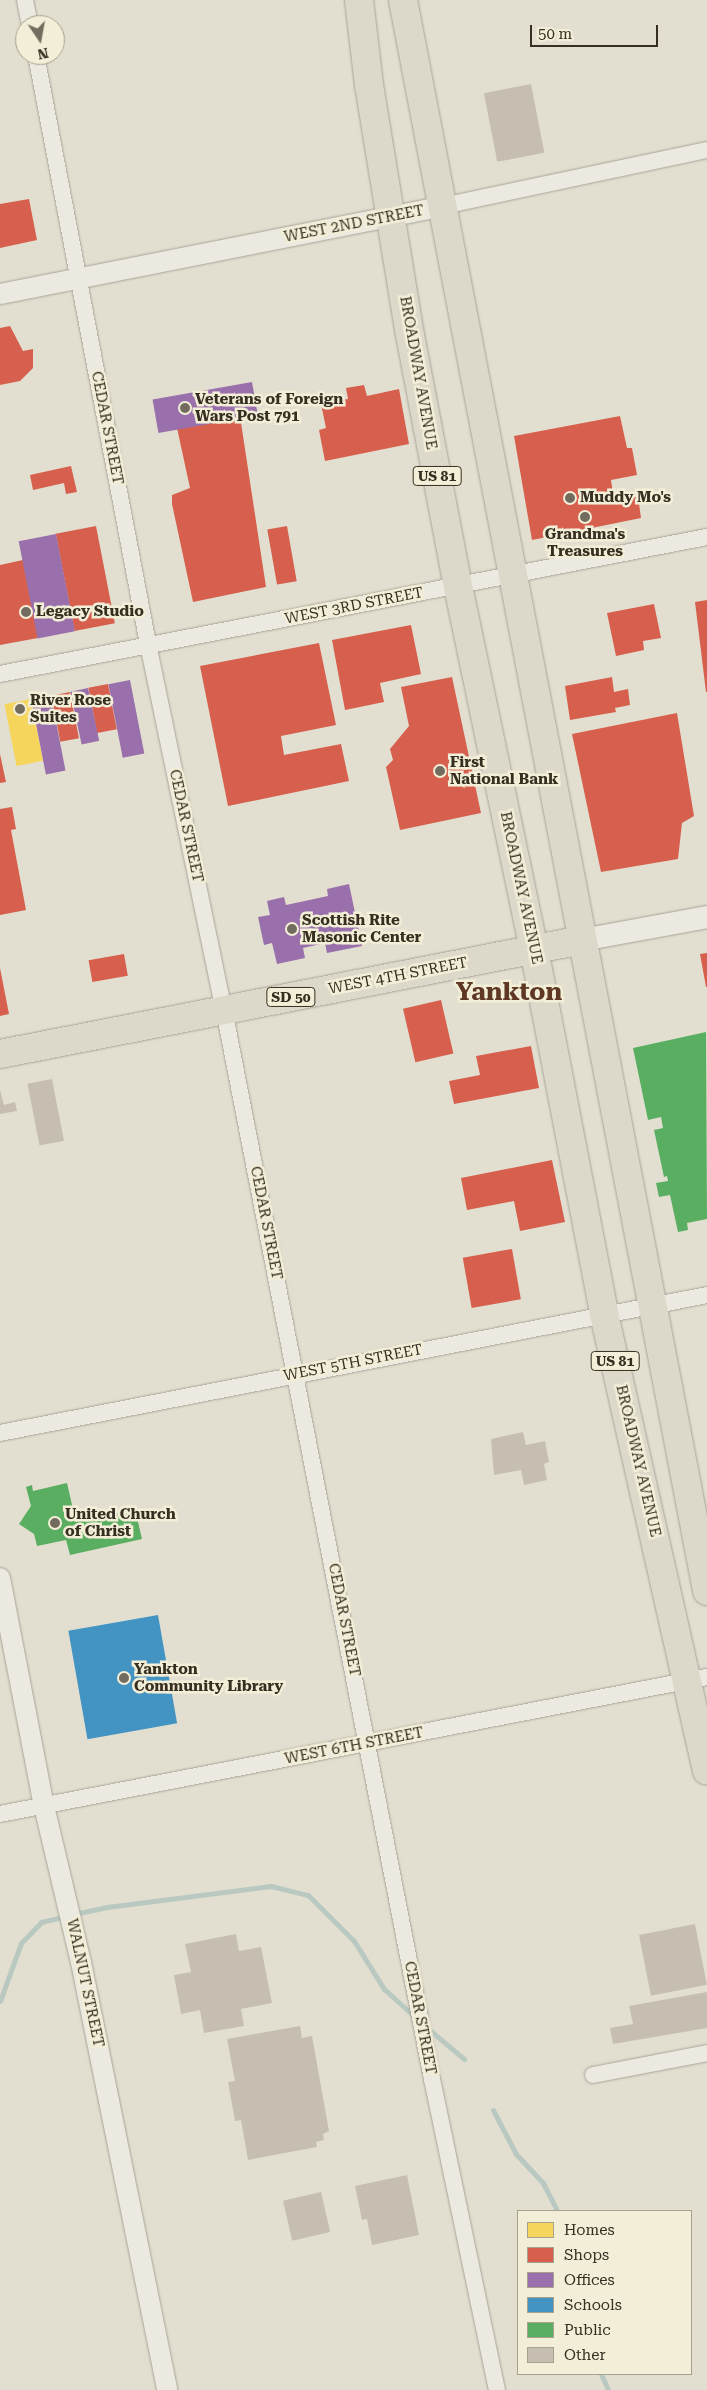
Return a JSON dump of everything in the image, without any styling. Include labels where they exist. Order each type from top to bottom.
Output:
[{"type":"highway","name":"BROADWAY AVENUE","points":[[359,0],[369,85],[390,217],[458,586],[534,949],[604,1314],[698,1679],[707,1771]]},
{"type":"highway","name":"US 81","points":[[403,0],[650,1305],[707,1591]]},
{"type":"highway","name":"WEST 4TH STREET","points":[[0,1054],[582,940]]},
{"type":"main road","name":"WEST 4TH STREET","points":[[582,940],[707,917]]},
{"type":"street","points":[[25,0],[28,15]]},
{"type":"street","name":"CEDAR STREET","points":[[38,65],[148,644],[224,1010],[430,2069],[497,2390]]},
{"type":"street","name":"WEST 2ND STREET","points":[[0,294],[390,217],[707,150]]},
{"type":"street","name":"WEST 3RD STREET","points":[[0,674],[707,537]]},
{"type":"street","name":"WEST 5TH STREET","points":[[0,1432],[707,1295]]},
{"type":"street","name":"WALNUT STREET","points":[[0,1578],[44,1806],[66,1892],[81,1962],[167,2390]]},
{"type":"street","name":"WEST 6TH STREET","points":[[0,1814],[698,1679]]},
{"type":"street","points":[[593,2075],[707,2054]]},
{"type":"building: Homes","points":[[31,699],[43,761],[17,766],[4,704]]},
{"type":"building: Shops","points":[[29,199],[37,240],[0,248],[0,204]]},
{"type":"building: Shops","points":[[10,326],[23,351],[33,349],[33,368],[20,381],[0,385],[0,328]]},
{"type":"building: Shops","points":[[364,385],[367,396],[399,389],[409,444],[325,461],[319,430],[326,428],[321,404],[348,399],[346,388]]},
{"type":"building: Shops","points":[[240,416],[266,587],[193,602],[172,504],[172,495],[190,488],[177,428]]},
{"type":"building: Shops","points":[[620,416],[627,448],[632,448],[637,475],[611,480],[614,500],[638,496],[641,518],[532,540],[514,436]]},
{"type":"building: Shops","points":[[71,466],[77,492],[66,494],[64,483],[33,490],[30,475]]},
{"type":"building: Shops","points":[[96,526],[115,623],[75,631],[56,534]]},
{"type":"building: Shops","points":[[287,526],[297,581],[277,585],[267,529]]},
{"type":"building: Shops","points":[[23,560],[38,638],[0,645],[0,565]]},
{"type":"building: Shops","points":[[707,600],[707,692],[706,692],[695,602]]},
{"type":"building: Shops","points":[[654,604],[661,638],[643,641],[644,650],[616,656],[607,613]]},
{"type":"building: Shops","points":[[411,625],[421,674],[380,683],[384,702],[345,710],[332,640]]},
{"type":"building: Shops","points":[[319,643],[336,725],[281,736],[284,755],[341,744],[349,781],[228,806],[200,666]]},
{"type":"building: Shops","points":[[452,677],[481,813],[400,830],[386,767],[393,760],[390,749],[409,726],[401,687]]},
{"type":"building: Shops","points":[[612,677],[614,692],[628,689],[630,705],[615,708],[616,712],[570,720],[565,686]]},
{"type":"building: Shops","points":[[108,684],[117,729],[97,733],[88,688]]},
{"type":"building: Shops","points":[[70,692],[79,738],[60,742],[51,696]]},
{"type":"building: Shops","points":[[677,713],[694,816],[682,823],[678,859],[601,872],[572,734]]},
{"type":"building: Shops","points":[[0,754],[6,782],[0,783]]},
{"type":"building: Shops","points":[[12,807],[16,829],[11,830],[26,910],[0,915],[0,809]]},
{"type":"building: Shops","points":[[707,953],[707,987],[706,987],[700,954]]},
{"type":"building: Shops","points":[[124,954],[128,976],[92,982],[89,960]]},
{"type":"building: Shops","points":[[0,968],[9,1014],[0,1016]]},
{"type":"building: Shops","points":[[441,1000],[453,1054],[415,1062],[403,1009]]},
{"type":"building: Shops","points":[[531,1046],[539,1088],[454,1104],[449,1081],[480,1075],[476,1056]]},
{"type":"building: Shops","points":[[552,1160],[565,1222],[520,1231],[514,1201],[467,1210],[461,1178]]},
{"type":"building: Shops","points":[[512,1249],[521,1299],[472,1308],[463,1258]]},
{"type":"building: Offices","points":[[252,382],[258,415],[158,433],[153,400]]},
{"type":"building: Offices","points":[[56,534],[75,631],[38,638],[19,541]]},
{"type":"building: Offices","points":[[130,680],[144,754],[123,758],[108,684]]},
{"type":"building: Offices","points":[[88,688],[99,741],[82,745],[70,692]]},
{"type":"building: Offices","points":[[51,696],[66,771],[46,774],[31,700]]},
{"type":"building: Offices","points":[[349,884],[362,946],[327,953],[325,943],[303,948],[305,958],[277,964],[272,943],[264,945],[258,917],[270,915],[267,901],[284,897],[286,905],[328,896],[327,889]]},
{"type":"building: Schools","name":"Yankton Community Library","points":[[158,1615],[177,1723],[87,1739],[68,1631]]},
{"type":"building: Public","points":[[706,1032],[707,1219],[687,1223],[688,1230],[678,1232],[670,1195],[659,1197],[656,1183],[668,1181],[667,1176],[664,1177],[654,1130],[663,1128],[661,1117],[648,1120],[633,1048]]},
{"type":"building: Public","points":[[67,1483],[76,1522],[135,1509],[142,1539],[70,1555],[66,1540],[37,1546],[34,1534],[19,1524],[31,1506],[26,1487],[32,1485],[33,1491]]},
{"type":"building: Other","points":[[531,84],[544,153],[497,162],[484,93]]},
{"type":"building: Other","points":[[52,1079],[64,1141],[39,1146],[27,1084]]},
{"type":"building: Other","points":[[0,1090],[4,1105],[15,1102],[17,1111],[0,1114]]},
{"type":"building: Other","points":[[523,1432],[526,1445],[545,1441],[549,1462],[544,1464],[547,1480],[524,1485],[521,1470],[494,1475],[491,1439]]},
{"type":"building: Other","points":[[695,1924],[707,1985],[651,1996],[639,1935]]},
{"type":"building: Other","points":[[236,1934],[239,1951],[261,1947],[272,2003],[241,2009],[244,2026],[204,2033],[200,2010],[181,2014],[174,1975],[191,1972],[185,1944]]},
{"type":"building: Other","points":[[707,1992],[707,2028],[613,2044],[610,2028],[633,2024],[629,2006]]},
{"type":"building: Other","points":[[300,2026],[302,2038],[312,2036],[329,2131],[323,2134],[324,2140],[316,2142],[317,2147],[248,2160],[241,2120],[235,2121],[228,2082],[235,2081],[227,2039]]},
{"type":"building: Other","points":[[407,2175],[419,2235],[372,2245],[367,2219],[362,2220],[355,2186]]},
{"type":"building: Other","points":[[321,2192],[330,2232],[292,2241],[283,2201]]},
{"type":"waterway","points":[[74,1914],[107,1907],[271,1886],[308,1895],[354,1941],[384,1989],[414,2016]]},
{"type":"waterway","points":[[0,2001],[21,1943],[41,1922],[66,1916]]},
{"type":"waterway","points":[[426,2027],[464,2059]]},
{"type":"waterway","points":[[493,2110],[516,2154],[543,2183],[556,2210]]},
{"type":"waterway","points":[[601,2375],[608,2390]]},
{"type":"place","name":"Veterans of Foreign Wars Post 791","points":[[185,408]]},
{"type":"place","name":"Muddy Mo's","points":[[570,498]]},
{"type":"place","name":"Grandma's Treasures","points":[[585,517]]},
{"type":"place","name":"Legacy Studio","points":[[26,612]]},
{"type":"place","name":"River Rose Suites","points":[[20,709]]},
{"type":"place","name":"First National Bank","points":[[440,771]]},
{"type":"place","name":"Scottish Rite Masonic Center","points":[[292,929]]},
{"type":"place","name":"United Church of Christ","points":[[55,1523]]},
{"type":"place","name":"Yankton Community Library","points":[[124,1678]]},
{"type":"district","name":"Yankton","points":[[509,992]]}]
